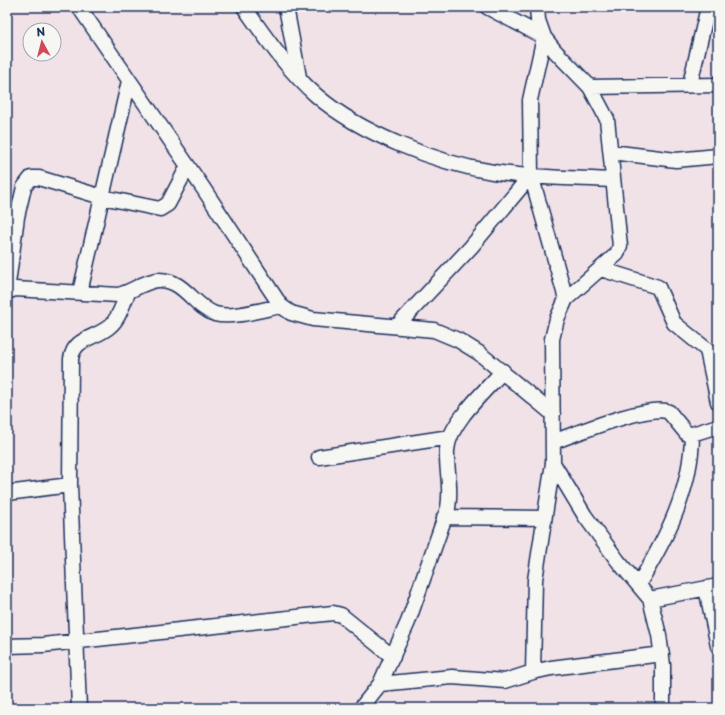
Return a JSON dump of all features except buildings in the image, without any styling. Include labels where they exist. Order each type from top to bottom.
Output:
[{"type":"street","points":[[78,7],[188,166],[281,306],[291,313],[313,319],[434,330],[458,340],[503,371],[553,414]]},
{"type":"street","points":[[244,7],[280,56],[317,96],[351,120],[394,142],[457,164],[493,172],[613,180]]},
{"type":"street","points":[[286,7],[299,78]]},
{"type":"street","points":[[487,7],[544,38],[590,87],[607,119],[620,246],[617,254],[566,299],[556,319],[552,339],[553,463],[535,580],[533,672]]},
{"type":"street","points":[[536,7],[538,20],[544,38],[530,100],[531,175],[566,299]]},
{"type":"street","points":[[690,84],[708,7]]},
{"type":"street","points":[[80,292],[130,81]]},
{"type":"street","points":[[590,87],[690,84],[718,85]]},
{"type":"street","points":[[611,152],[676,160],[718,156]]},
{"type":"street","points":[[188,166],[168,204],[160,209],[102,197],[39,178],[31,178],[24,187],[17,217],[7,292],[15,289],[113,294],[128,293],[148,282],[159,280],[175,283],[189,294],[201,307],[216,314],[241,314],[281,306]]},
{"type":"street","points":[[397,326],[457,263],[531,175]]},
{"type":"street","points":[[600,268],[658,287],[674,323],[707,350],[718,397]]},
{"type":"street","points":[[79,708],[75,641],[70,485],[72,352],[78,343],[110,327],[128,293]]},
{"type":"street","points":[[361,708],[380,684],[393,657],[408,622],[448,508],[451,492],[447,448],[450,437],[460,419],[503,371]]},
{"type":"street","points":[[553,442],[605,423],[650,410],[665,410],[669,412],[684,432],[692,434],[718,426]]},
{"type":"street","points":[[638,584],[664,540],[678,504],[689,473],[692,453],[692,434]]},
{"type":"street","points":[[319,457],[450,437]]},
{"type":"street","points":[[553,463],[585,516],[618,561],[650,599],[662,654],[663,708]]},
{"type":"street","points":[[7,493],[70,485]]},
{"type":"street","points":[[444,517],[544,518]]},
{"type":"street","points":[[650,599],[712,587],[718,646]]},
{"type":"street","points":[[7,646],[25,647],[333,613],[341,615],[393,657]]},
{"type":"street","points":[[380,684],[452,677],[505,682],[533,672],[662,654]]}]
